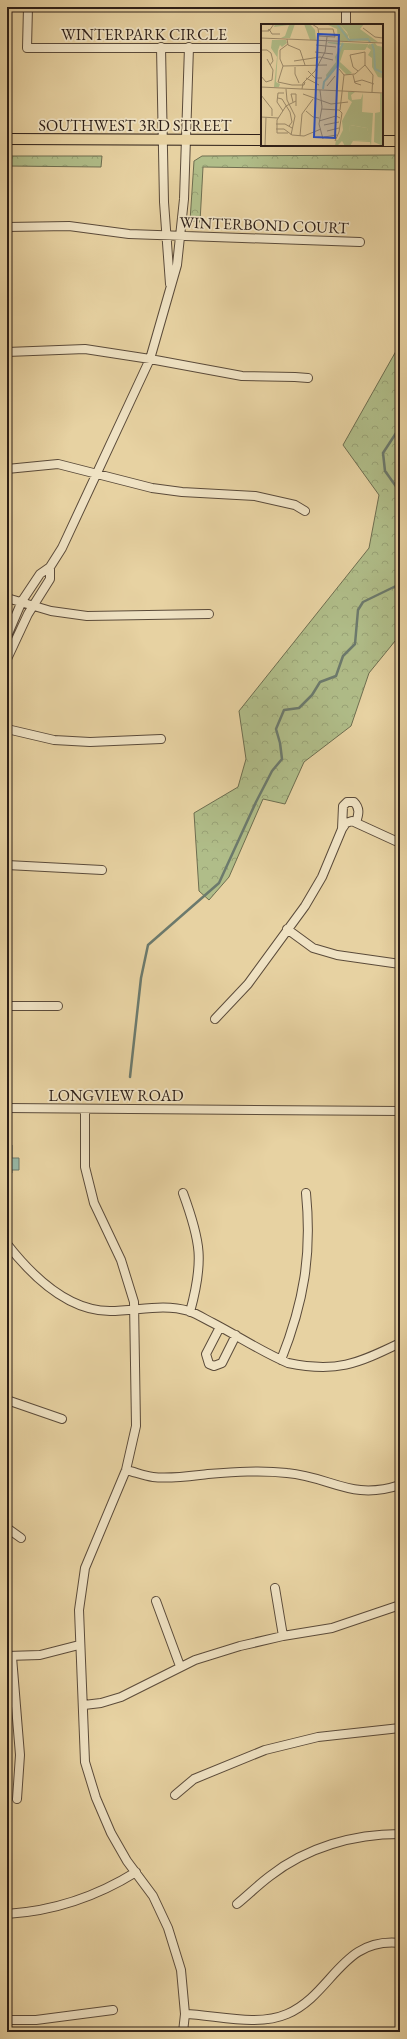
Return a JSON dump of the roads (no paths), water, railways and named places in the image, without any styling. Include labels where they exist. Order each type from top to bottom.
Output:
[{"type":"main road","name":"SOUTHWEST 3RD STREET","points":[[7,139],[261,140]]},
{"type":"main road","points":[[383,141],[400,141]]},
{"type":"street","name":"WINTERPARK CIRCLE","points":[[28,7],[27,48],[261,48]]},
{"type":"street","points":[[346,7],[346,24]]},
{"type":"street","points":[[161,47],[163,140],[170,287]]},
{"type":"street","points":[[7,636],[22,601],[40,574],[50,567],[62,548],[150,359],[177,265],[184,199],[184,140],[189,47]]},
{"type":"street","name":"WINTERBOND COURT","points":[[7,227],[69,226],[110,232],[180,236],[360,242]]},
{"type":"street","points":[[7,352],[85,350],[150,359],[242,376],[308,378]]},
{"type":"street","points":[[7,469],[58,464],[152,488],[182,492],[255,496],[295,505],[304,511]]},
{"type":"street","points":[[7,659],[34,605],[50,580],[50,567]]},
{"type":"street","points":[[7,598],[22,601],[51,611],[87,616],[209,614]]},
{"type":"street","points":[[7,729],[54,740],[90,742],[161,738]]},
{"type":"street","points":[[342,829],[343,806],[347,802],[354,802],[358,806],[359,816],[356,822]]},
{"type":"street","points":[[216,1019],[248,984],[305,906],[322,877],[342,829],[346,823],[356,822],[400,843]]},
{"type":"street","points":[[7,865],[102,870]]},
{"type":"street","points":[[288,929],[313,948],[337,955],[400,964]]},
{"type":"street","points":[[7,1006],[58,1006]]},
{"type":"street","name":"LONGVIEW ROAD","points":[[7,1108],[400,1111]]},
{"type":"street","points":[[85,1109],[86,1173],[94,1203],[121,1260],[134,1302],[136,1426],[126,1470],[85,1568],[79,1610],[79,1645],[84,1705],[85,1762],[96,1798],[111,1833],[153,1896],[168,1928],[181,1970],[185,2014],[183,2032]]},
{"type":"street","points":[[183,1193],[195,1226],[200,1255],[196,1289],[190,1312]]},
{"type":"street","points":[[281,1360],[296,1319],[305,1284],[309,1237],[306,1193]]},
{"type":"street","points":[[7,1244],[22,1263],[41,1281],[65,1298],[88,1309],[110,1311],[168,1307],[190,1312],[281,1360],[305,1366],[337,1367],[370,1358],[400,1343]]},
{"type":"street","points":[[220,1327],[206,1354],[209,1364],[214,1366],[222,1363],[236,1336]]},
{"type":"street","points":[[7,1400],[62,1419]]},
{"type":"street","points":[[126,1470],[152,1477],[167,1478],[233,1473],[287,1473],[309,1477],[355,1490],[371,1491],[400,1485]]},
{"type":"street","points":[[7,1528],[21,1538]]},
{"type":"street","points":[[275,1588],[283,1636]]},
{"type":"street","points":[[156,1601],[180,1666]]},
{"type":"street","points":[[84,1705],[101,1703],[121,1697],[180,1666],[240,1646],[283,1636],[332,1628],[400,1605]]},
{"type":"street","points":[[17,1799],[20,1755],[10,1657],[40,1655],[79,1645]]},
{"type":"street","points":[[175,1795],[194,1779],[264,1750],[318,1737],[400,1728]]},
{"type":"street","points":[[237,1904],[270,1875],[305,1854],[340,1841],[375,1834],[400,1834]]},
{"type":"street","points":[[7,1914],[47,1909],[75,1902],[103,1890],[136,1872]]},
{"type":"street","points":[[185,2014],[260,2020],[286,2015],[302,2006],[325,1986],[351,1955],[369,1946],[389,1942],[400,1943]]},
{"type":"street","points":[[7,2020],[36,2020],[69,2017],[113,2010]]},
{"type":"waterway","points":[[400,427],[383,453],[385,471],[400,492]]},
{"type":"waterway","points":[[130,1077],[141,978],[148,945],[219,883],[256,802],[272,771],[282,759],[276,729],[284,710],[299,708],[312,695],[320,682],[336,676],[343,656],[355,644],[358,610],[363,602],[400,584]]}]
